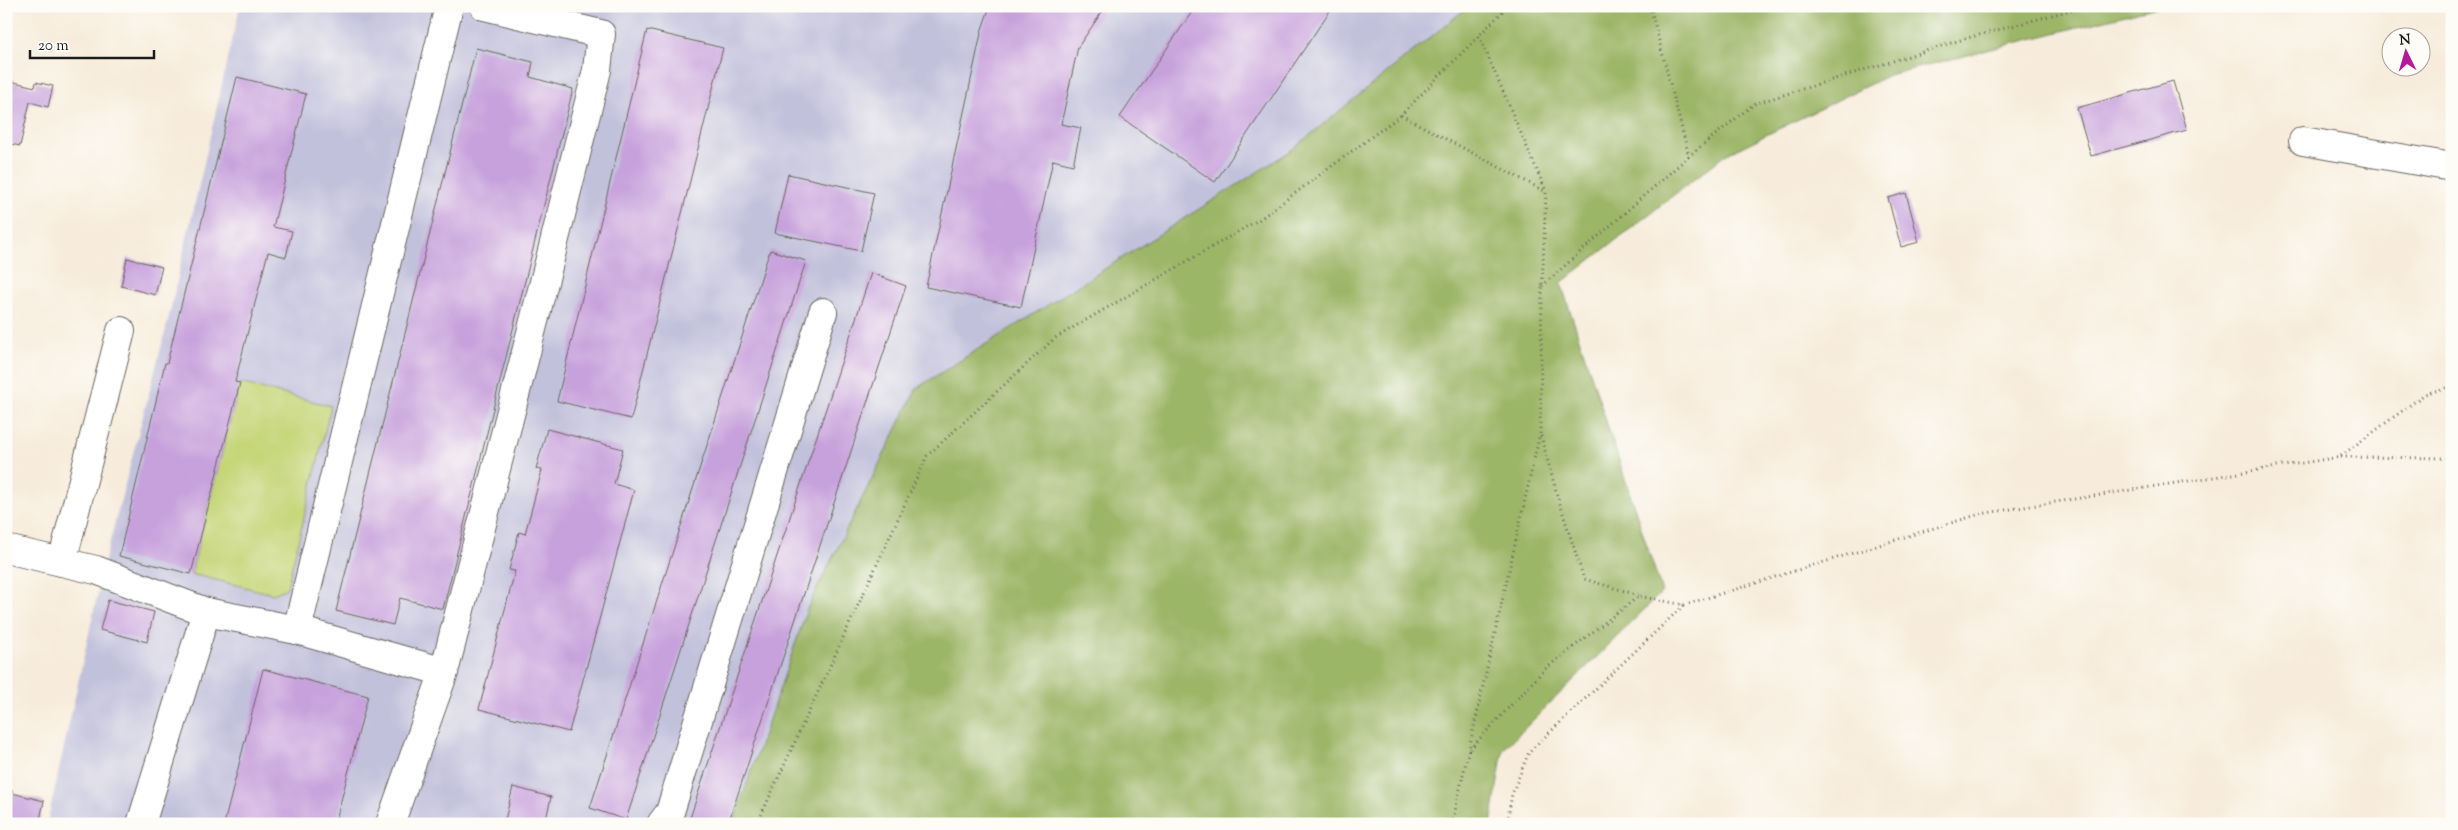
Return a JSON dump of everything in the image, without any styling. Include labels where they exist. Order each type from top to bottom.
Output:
[{"type":"street","points":[[297,630],[449,6]]},
{"type":"street","points":[[390,824],[444,672],[597,70],[601,34],[484,6]]},
{"type":"street","points":[[2303,140],[2452,166]]},
{"type":"street","points":[[661,824],[670,812],[673,803],[823,312]]},
{"type":"street","points":[[62,562],[121,331]]},
{"type":"street","points":[[6,549],[96,570],[206,612],[297,630],[444,672]]},
{"type":"street","points":[[141,824],[206,612]]},
{"type":"path","points":[[757,824],[927,456],[1055,338],[1260,219],[1401,115],[1508,6]]},
{"type":"path","points":[[1650,6],[1689,156]]},
{"type":"path","points":[[1542,287],[1689,156],[1754,104],[1964,39],[2086,6]]},
{"type":"path","points":[[1452,824],[1540,433],[1542,287],[1546,192],[1479,36]]},
{"type":"path","points":[[1401,115],[1546,192]]},
{"type":"path","points":[[2340,457],[2425,394],[2452,386]]},
{"type":"path","points":[[1540,433],[1557,495],[1584,579],[1639,596],[1684,605]]},
{"type":"path","points":[[1506,824],[1512,794],[1529,752],[1684,605],[1980,514],[2340,457],[2452,458]]},
{"type":"path","points":[[1469,750],[1546,669],[1639,596]]},
{"type":"shaded area","points":[[240,6],[1469,6],[1289,152],[917,388],[808,607],[733,824],[47,824],[105,560],[166,329]]},
{"type":"green space","points":[[1469,6],[2161,6],[1889,75],[1725,155],[1561,283],[1662,592],[1503,750],[1491,824],[733,824],[808,607],[917,388],[1289,152]]},
{"type":"green space","points":[[240,383],[331,406],[287,588],[273,594],[191,574]]},
{"type":"building","points":[[990,6],[1106,6],[1078,47],[1061,124],[1081,128],[1073,165],[1053,160],[1021,307],[926,287],[982,29]]},
{"type":"building","points":[[1196,6],[1333,6],[1215,182],[1120,117]]},
{"type":"building","points":[[647,30],[723,48],[631,419],[557,401]]},
{"type":"building","points":[[476,48],[533,62],[530,77],[573,89],[443,609],[400,598],[393,625],[336,611]]},
{"type":"building","points":[[237,77],[306,94],[273,227],[292,231],[286,257],[268,252],[235,382],[240,383],[191,574],[119,556],[165,363],[167,363]]},
{"type":"building","points":[[6,80],[35,87],[36,82],[53,86],[48,107],[30,102],[20,146],[6,143]]},
{"type":"building","points":[[2173,81],[2187,130],[2091,156],[2077,108]]},
{"type":"building","points":[[788,174],[874,193],[861,251],[775,233]]},
{"type":"building","points":[[1906,193],[1919,242],[1901,247],[1888,198]]},
{"type":"building","points":[[770,250],[806,261],[626,820],[590,808]]},
{"type":"building","points":[[127,258],[162,267],[155,295],[121,286]]},
{"type":"building","points":[[871,273],[906,286],[728,824],[688,824]]},
{"type":"building","points":[[547,429],[623,449],[614,484],[634,490],[569,732],[479,709],[515,571],[509,570],[519,532],[525,534],[542,470],[536,469]]},
{"type":"building","points":[[108,600],[154,612],[147,642],[100,630]]},
{"type":"building","points":[[263,669],[368,696],[335,824],[224,824]]},
{"type":"building","points":[[513,787],[551,797],[545,824],[504,824]]},
{"type":"building","points":[[6,788],[12,790],[12,793],[44,801],[39,824],[6,824]]}]
